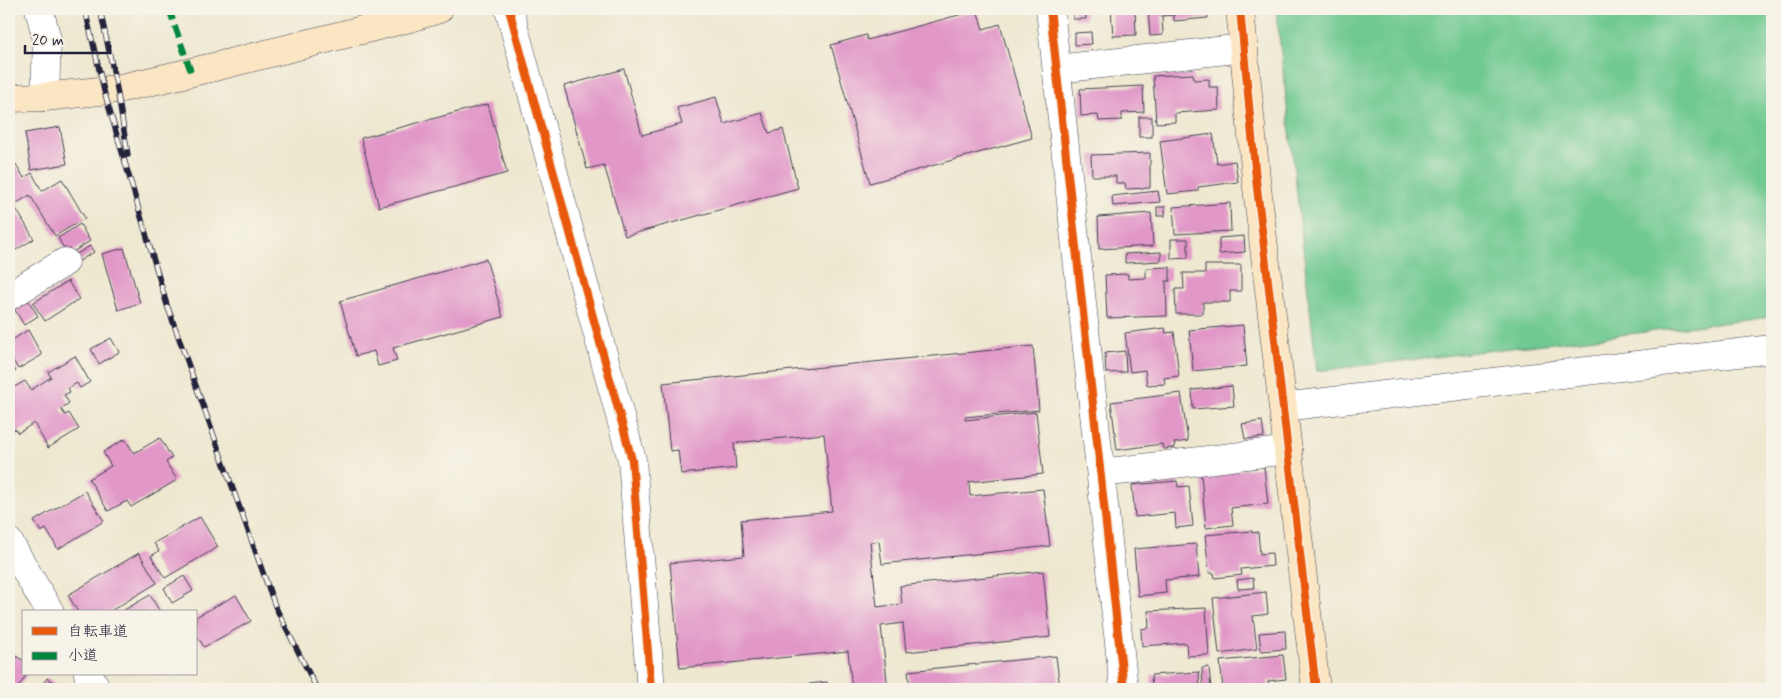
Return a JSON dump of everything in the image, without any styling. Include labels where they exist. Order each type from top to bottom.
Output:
[{"type":"street","points":[[39,9],[47,39],[45,97]]},
{"type":"street","points":[[9,98],[45,97],[117,89],[214,68],[439,9]]},
{"type":"street","points":[[508,9],[632,460],[651,689]]},
{"type":"street","points":[[1050,9],[1124,689]]},
{"type":"street","points":[[1240,9],[1256,179],[1316,689]]},
{"type":"street","points":[[1057,69],[1244,48]]},
{"type":"street","points":[[9,296],[65,262]]},
{"type":"street","points":[[1283,407],[1772,349]]},
{"type":"street","points":[[1102,473],[1288,450]]},
{"type":"street","points":[[9,542],[19,576],[48,610]]},
{"type":"street","points":[[89,676],[97,689]]},
{"type":"green space","points":[[1276,9],[1772,9],[1772,317],[1317,371]]},
{"type":"building","points":[[1073,9],[1085,9],[1086,19],[1073,19]]},
{"type":"building","points":[[1111,9],[1135,9],[1136,35],[1113,36]]},
{"type":"building","points":[[1148,9],[1207,9],[1208,18],[1174,21],[1174,15],[1162,16],[1163,35],[1150,36]]},
{"type":"building","points":[[977,10],[983,29],[1000,24],[1032,138],[870,183],[831,45],[866,35],[867,40]]},
{"type":"building","points":[[1091,32],[1092,44],[1075,45],[1075,33]]},
{"type":"building","points":[[624,69],[642,135],[682,124],[677,108],[716,97],[724,124],[762,113],[769,133],[783,129],[798,188],[625,236],[604,165],[587,169],[564,86]]},
{"type":"building","points":[[1193,74],[1194,80],[1209,79],[1209,87],[1218,87],[1219,110],[1175,113],[1175,122],[1156,123],[1153,76]]},
{"type":"building","points":[[1143,86],[1144,112],[1122,113],[1122,120],[1099,121],[1098,115],[1081,116],[1080,89]]},
{"type":"building","points":[[488,104],[507,173],[379,207],[361,138]]},
{"type":"building","points":[[1139,117],[1152,117],[1152,137],[1139,137]]},
{"type":"building","points":[[60,127],[67,164],[31,170],[25,133]]},
{"type":"building","points":[[1213,134],[1217,164],[1235,161],[1238,182],[1198,187],[1198,191],[1167,194],[1160,141]]},
{"type":"building","points":[[1150,153],[1150,188],[1126,189],[1125,183],[1116,183],[1116,176],[1092,176],[1091,155]]},
{"type":"building","points":[[16,164],[24,178],[32,173],[42,191],[62,179],[85,218],[55,236],[30,195],[14,205],[34,239],[9,254],[9,169]]},
{"type":"building","points":[[1158,191],[1160,202],[1113,206],[1112,196]]},
{"type":"building","points":[[1230,203],[1231,231],[1175,234],[1173,207]]},
{"type":"building","points":[[1157,207],[1165,207],[1165,216],[1157,216]]},
{"type":"building","points":[[1151,213],[1153,246],[1099,249],[1098,217]]},
{"type":"building","points":[[80,224],[90,241],[68,255],[58,238]]},
{"type":"building","points":[[1244,236],[1245,252],[1219,254],[1219,238]]},
{"type":"building","points":[[1171,239],[1188,239],[1188,258],[1171,259]]},
{"type":"building","points":[[90,246],[94,252],[76,263],[72,257]]},
{"type":"building","points":[[124,248],[140,303],[118,310],[102,254]]},
{"type":"building","points":[[1161,252],[1161,261],[1125,263],[1125,254]]},
{"type":"building","points":[[486,259],[503,317],[393,348],[397,361],[378,366],[374,351],[356,356],[340,301]]},
{"type":"building","points":[[1205,265],[1241,265],[1241,291],[1230,291],[1230,302],[1203,302],[1203,314],[1176,314],[1175,289],[1184,289],[1183,273],[1205,273]]},
{"type":"building","points":[[1170,267],[1170,281],[1166,281],[1167,316],[1107,318],[1105,275],[1128,274],[1128,279],[1146,278],[1146,268]]},
{"type":"building","points":[[68,281],[79,299],[45,321],[33,303]]},
{"type":"building","points":[[27,298],[38,316],[24,325],[13,307]]},
{"type":"building","points":[[1243,325],[1247,366],[1193,371],[1189,330]]},
{"type":"building","points":[[1165,328],[1166,333],[1174,332],[1179,376],[1164,378],[1165,384],[1147,385],[1145,370],[1130,372],[1125,333]]},
{"type":"building","points":[[28,330],[42,355],[18,369],[9,354],[9,342]]},
{"type":"building","points":[[111,338],[119,352],[99,364],[91,349]]},
{"type":"building","points":[[1033,346],[1039,410],[965,417],[965,420],[1036,412],[1043,474],[969,482],[970,496],[1043,489],[1050,546],[882,564],[879,541],[870,542],[877,607],[902,604],[900,586],[1043,571],[1050,637],[906,652],[903,623],[881,626],[888,689],[852,689],[848,651],[680,668],[670,563],[744,556],[741,520],[832,511],[824,434],[734,443],[736,468],[681,474],[678,450],[670,451],[663,383]]},
{"type":"building","points":[[1125,351],[1126,372],[1106,373],[1105,353]]},
{"type":"building","points":[[75,356],[90,382],[80,388],[77,383],[68,388],[70,392],[64,395],[69,403],[61,409],[65,415],[69,413],[79,429],[48,448],[34,423],[18,433],[15,429],[9,433],[9,390],[25,381],[31,390],[51,377],[48,372]]},
{"type":"building","points":[[9,360],[16,371],[9,375]]},
{"type":"building","points":[[1232,386],[1234,406],[1193,409],[1192,390]]},
{"type":"building","points":[[1181,393],[1188,441],[1174,443],[1175,448],[1163,449],[1162,444],[1117,450],[1111,402]]},
{"type":"building","points":[[1262,421],[1264,437],[1245,439],[1242,424]]},
{"type":"building","points":[[160,438],[172,458],[166,462],[177,480],[131,507],[127,501],[108,511],[89,479],[111,466],[103,452],[125,439],[134,453]]},
{"type":"building","points":[[1264,467],[1268,504],[1231,508],[1233,525],[1206,528],[1201,474]]},
{"type":"building","points":[[1177,481],[1178,487],[1189,486],[1193,526],[1176,528],[1175,513],[1135,517],[1132,485]]},
{"type":"building","points":[[85,491],[104,521],[58,549],[46,529],[41,532],[34,521]]},
{"type":"building","points":[[200,517],[218,547],[165,578],[151,556],[159,551],[154,543]]},
{"type":"building","points":[[1252,531],[1252,533],[1258,532],[1260,554],[1272,553],[1273,566],[1241,569],[1242,575],[1215,578],[1214,573],[1209,573],[1205,535]]},
{"type":"building","points":[[1196,544],[1199,577],[1165,580],[1166,593],[1138,596],[1134,549]]},
{"type":"building","points":[[139,553],[157,583],[112,610],[77,610],[68,595]]},
{"type":"building","points":[[184,576],[193,591],[172,603],[164,588]]},
{"type":"building","points":[[1253,578],[1254,588],[1238,589],[1237,580]]},
{"type":"building","points":[[1266,592],[1268,614],[1253,616],[1257,649],[1219,654],[1213,598]]},
{"type":"building","points":[[150,595],[159,610],[124,610]]},
{"type":"building","points":[[236,595],[251,621],[204,647],[198,637],[198,616]]},
{"type":"building","points":[[1206,608],[1209,655],[1187,656],[1186,643],[1142,646],[1141,629],[1149,628],[1148,611]]},
{"type":"building","points":[[1285,631],[1286,649],[1261,651],[1259,633]]},
{"type":"building","points":[[11,653],[22,660],[22,676],[26,676],[17,689],[9,684],[9,656]]},
{"type":"building","points":[[1283,655],[1286,679],[1268,681],[1269,689],[1223,689],[1220,661]]},
{"type":"building","points":[[1056,656],[1060,689],[910,689],[908,671]]},
{"type":"building","points":[[1209,667],[1211,689],[1203,689],[1202,668]]},
{"type":"building","points":[[1199,672],[1200,689],[1152,689],[1151,675]]},
{"type":"building","points":[[47,678],[63,689],[39,689]]},
{"type":"building","points":[[827,682],[828,689],[770,689],[770,688]]},
{"type":"railway","points":[[85,9],[104,91],[167,305],[275,606],[317,689]]},
{"type":"railway","points":[[100,9],[117,89],[128,155]]},
{"type":"marked path","points":[[169,9],[191,72]]},
{"type":"cycle path","points":[[509,9],[632,460],[651,689]]},
{"type":"cycle path","points":[[1050,9],[1124,689]]},
{"type":"cycle path","points":[[1240,9],[1256,179],[1316,689]]}]
